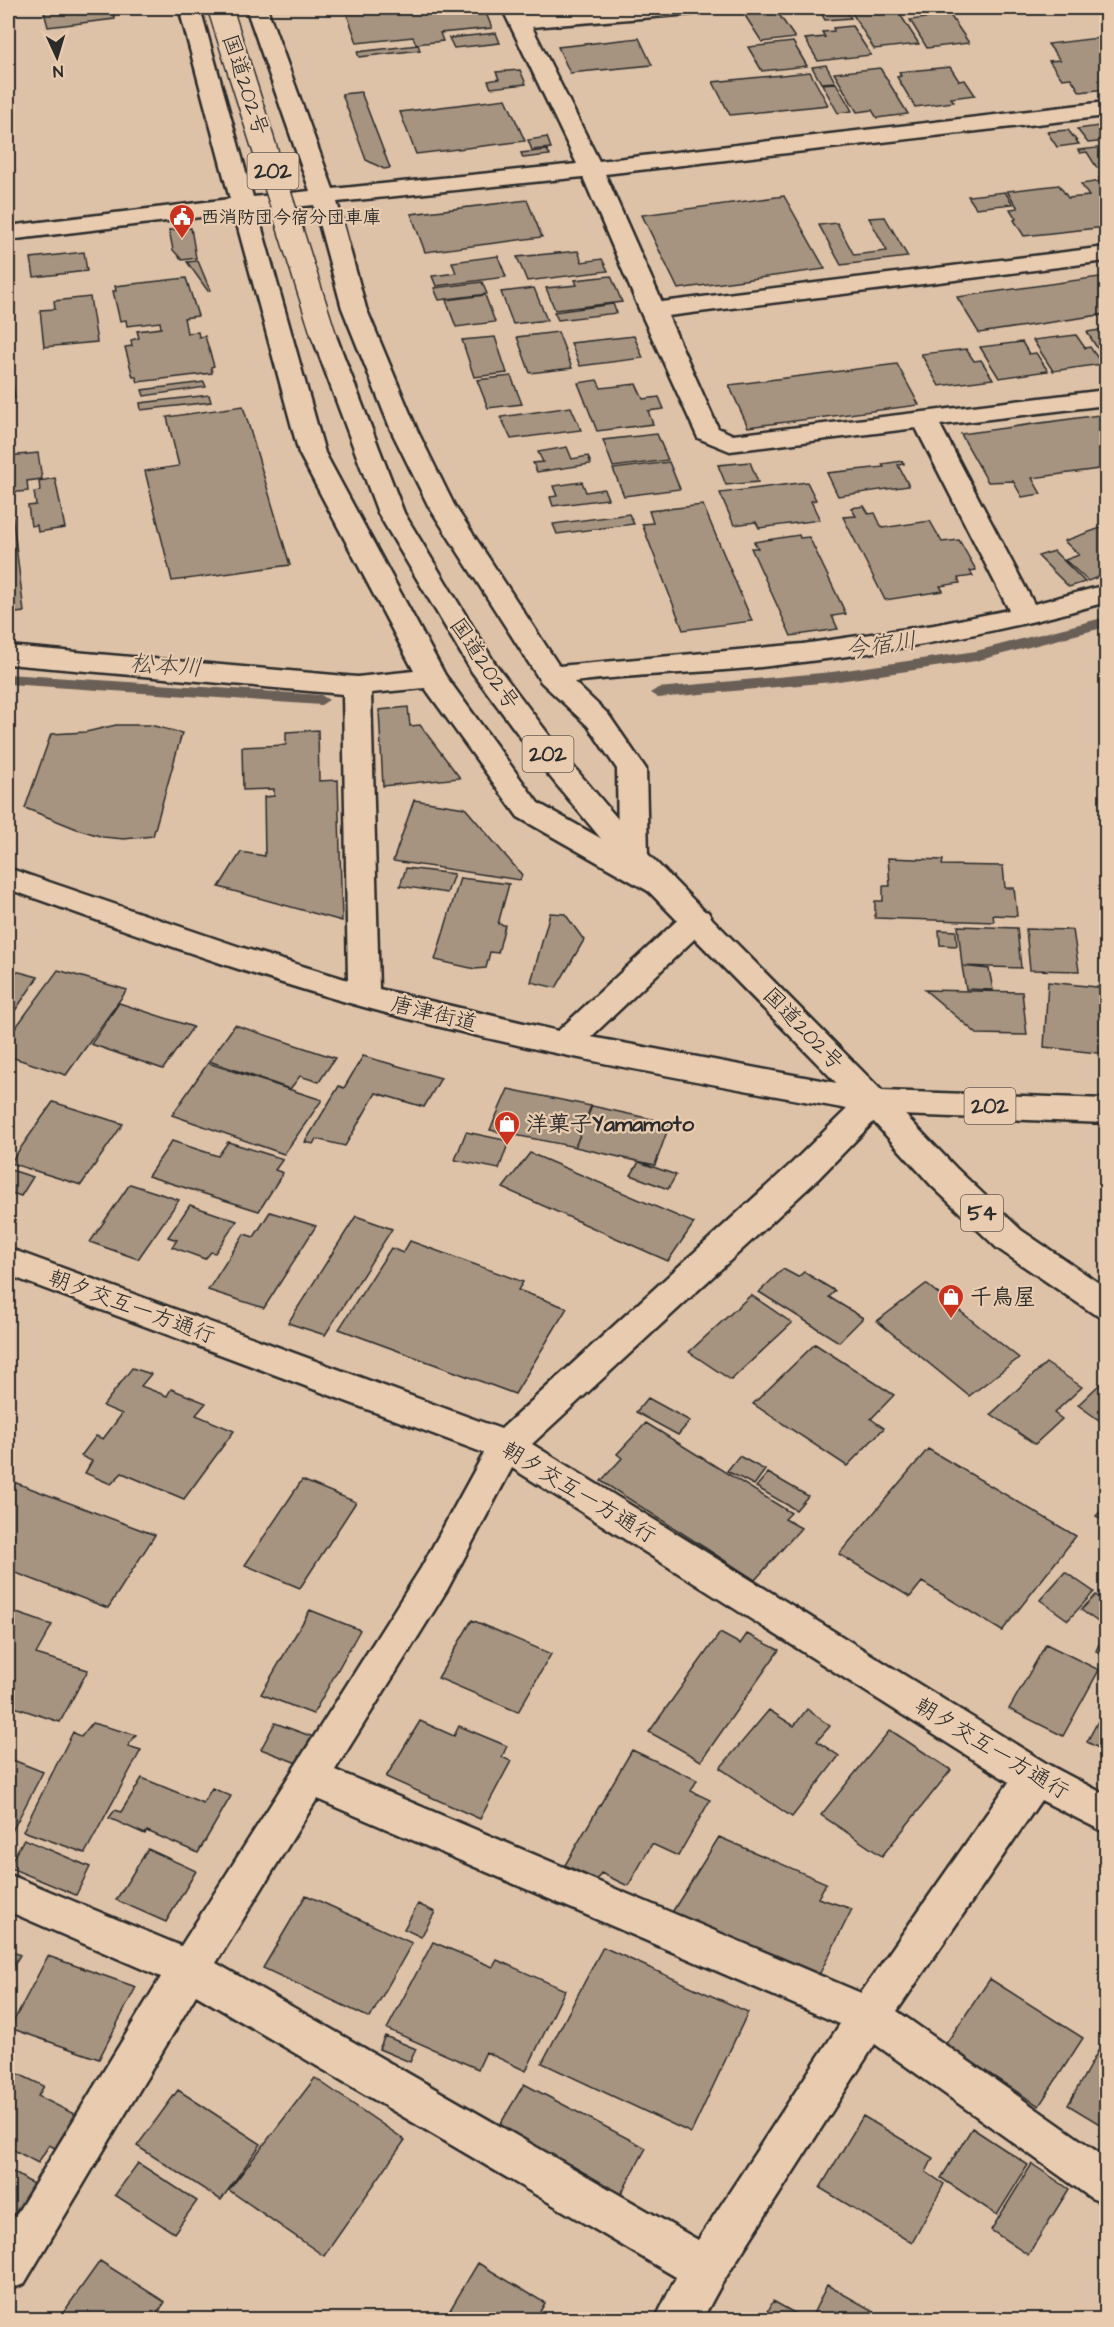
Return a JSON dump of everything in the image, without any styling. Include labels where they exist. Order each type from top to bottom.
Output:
[{"type":"main road","points":[[189,8],[312,453],[432,678],[528,810],[664,887]]},
{"type":"main road","name":"国道202号","points":[[220,8],[324,336],[391,513],[444,604],[482,666],[557,766],[633,857],[697,919],[874,1102]]},
{"type":"main road","points":[[256,8],[324,197],[354,308],[404,430],[441,505],[551,676],[598,720],[631,769],[633,857]]},
{"type":"main road","points":[[691,8],[515,14],[591,169],[707,433],[730,443],[1107,397]]},
{"type":"main road","points":[[8,234],[1107,109]]},
{"type":"main road","points":[[652,311],[1107,254]]},
{"type":"main road","points":[[925,421],[1026,614]]},
{"type":"main road","points":[[551,676],[611,668],[758,658],[927,636],[1026,614],[1107,592]]},
{"type":"main road","points":[[8,655],[357,686],[432,678]]},
{"type":"main road","points":[[357,686],[364,996]]},
{"type":"main road","name":"唐津街道","points":[[8,878],[261,966],[364,996],[493,1029],[874,1102]]},
{"type":"main road","points":[[565,1043],[697,919]]},
{"type":"main road","points":[[8,2268],[189,1969],[434,1579],[506,1446],[804,1172],[874,1102]]},
{"type":"main road","name":"202","points":[[874,1102],[1107,1111]]},
{"type":"main road","name":"54","points":[[874,1102],[944,1177],[1009,1239],[1107,1305]]},
{"type":"main road","name":"朝夕交互一方通行","points":[[8,1261],[506,1446],[1035,1777],[1107,1815]]},
{"type":"main road","points":[[678,2319],[705,2269],[869,2016],[1035,1777]]},
{"type":"main road","points":[[308,1778],[869,2016],[1107,2182]]},
{"type":"main road","points":[[8,1892],[189,1969],[705,2269]]},
{"type":"building","points":[[43,8],[112,8],[115,19],[48,27]]},
{"type":"building","points":[[345,8],[484,8],[492,28],[440,33],[443,41],[416,44],[413,37],[357,43]]},
{"type":"building","points":[[818,8],[844,8],[851,18],[825,20]]},
{"type":"building","points":[[849,8],[896,8],[919,44],[874,49]]},
{"type":"building","points":[[776,10],[795,38],[762,42],[744,14]]},
{"type":"building","points":[[950,15],[969,43],[927,48],[910,20]]},
{"type":"building","points":[[852,26],[871,55],[818,61],[805,39],[825,37],[822,32]]},
{"type":"building","points":[[496,33],[500,43],[454,48],[449,38]]},
{"type":"building","points":[[1106,37],[1106,89],[1080,92],[1071,78],[1062,79],[1049,61],[1060,60],[1048,44]]},
{"type":"building","points":[[639,38],[652,65],[570,73],[558,47]]},
{"type":"building","points":[[793,42],[807,66],[762,71],[748,47]]},
{"type":"building","points":[[418,45],[420,50],[359,57],[357,52]]},
{"type":"building","points":[[826,65],[835,82],[821,83],[812,67]]},
{"type":"building","points":[[950,67],[959,81],[965,80],[975,95],[951,98],[954,102],[915,107],[897,77],[901,76],[899,72]]},
{"type":"building","points":[[880,68],[908,114],[877,118],[872,110],[857,112],[834,73]]},
{"type":"building","points":[[520,70],[526,84],[491,88],[488,81],[499,79],[496,72]]},
{"type":"building","points":[[810,72],[828,105],[730,115],[713,82]]},
{"type":"building","points":[[836,83],[852,111],[838,113],[822,84]]},
{"type":"building","points":[[361,92],[390,168],[384,169],[366,160],[342,94]]},
{"type":"building","points":[[506,99],[525,141],[416,154],[400,112]]},
{"type":"building","points":[[1106,125],[1106,141],[1088,143],[1077,129]]},
{"type":"building","points":[[1068,130],[1079,144],[1057,147],[1047,132]]},
{"type":"building","points":[[547,137],[551,148],[532,150],[528,140]]},
{"type":"building","points":[[1106,147],[1106,166],[1097,168],[1087,152],[1080,153],[1078,150]]},
{"type":"building","points":[[547,150],[550,155],[523,158],[521,153]]},
{"type":"building","points":[[1106,177],[1106,227],[1024,236],[1014,220],[1016,219],[1010,209],[1018,208],[1007,191],[1059,185],[1068,198],[1089,196],[1081,184],[1101,181],[1099,178]]},
{"type":"building","points":[[1005,192],[1013,204],[976,208],[968,196]]},
{"type":"building","points":[[784,196],[825,269],[678,289],[642,215]]},
{"type":"building","points":[[527,200],[542,237],[425,252],[411,214]]},
{"type":"building","points":[[885,217],[908,257],[841,265],[819,225],[837,223],[854,255],[887,251],[869,218]]},
{"type":"building","name":"西消防団今宿分団車庫","points":[[191,228],[196,258],[182,260],[173,250],[169,230]]},
{"type":"building","points":[[578,251],[582,262],[602,259],[608,271],[527,281],[517,257]]},
{"type":"building","points":[[84,252],[87,271],[34,277],[31,258]]},
{"type":"building","points":[[498,256],[506,277],[436,286],[432,276],[456,273],[452,262]]},
{"type":"building","points":[[198,261],[210,290],[208,291],[187,262]]},
{"type":"building","points":[[611,276],[622,302],[555,310],[546,288],[577,285],[575,280]]},
{"type":"building","points":[[1106,276],[1106,314],[979,333],[957,297]]},
{"type":"building","points":[[186,278],[198,316],[184,318],[187,333],[198,332],[199,337],[205,336],[214,366],[211,367],[212,373],[138,382],[136,377],[133,377],[125,347],[132,346],[131,340],[139,338],[137,331],[161,328],[160,322],[127,326],[126,320],[120,321],[113,291],[116,291],[115,286]]},
{"type":"building","points":[[482,282],[487,294],[439,300],[434,288]]},
{"type":"building","points":[[534,288],[547,320],[513,324],[501,292]]},
{"type":"building","points":[[485,295],[495,322],[456,327],[446,300]]},
{"type":"building","points":[[90,297],[97,342],[44,347],[40,310],[55,309],[54,301]]},
{"type":"building","points":[[613,304],[617,313],[558,320],[554,312]]},
{"type":"building","points":[[1106,329],[1106,362],[1087,332]]},
{"type":"building","points":[[558,332],[572,368],[530,373],[517,337]]},
{"type":"building","points":[[1076,335],[1085,348],[1090,347],[1102,364],[1053,371],[1033,340]]},
{"type":"building","points":[[634,336],[643,358],[580,366],[571,343]]},
{"type":"building","points":[[495,337],[507,373],[474,377],[462,340]]},
{"type":"building","points":[[1022,342],[1029,354],[1036,353],[1048,371],[999,378],[980,347]]},
{"type":"building","points":[[966,349],[974,361],[981,360],[993,379],[939,386],[921,354]]},
{"type":"building","points":[[897,364],[919,405],[748,427],[729,385]]},
{"type":"building","points":[[511,376],[522,404],[488,408],[477,380]]},
{"type":"building","points":[[597,380],[601,388],[636,384],[643,399],[659,397],[664,409],[648,411],[653,424],[597,431],[578,383]]},
{"type":"building","points":[[204,382],[206,387],[144,396],[142,390]]},
{"type":"building","points":[[8,384],[13,384],[15,398],[8,399]]},
{"type":"building","points":[[209,395],[211,402],[141,410],[140,403]]},
{"type":"building","points":[[243,406],[290,565],[172,581],[145,471],[179,466],[167,417]]},
{"type":"building","points":[[571,407],[581,430],[511,439],[501,417]]},
{"type":"building","points":[[1106,414],[1106,468],[1032,478],[1041,494],[1022,497],[1013,481],[988,482],[961,434]]},
{"type":"building","points":[[657,434],[668,460],[613,467],[603,440]]},
{"type":"building","points":[[567,447],[572,459],[588,456],[591,464],[537,472],[533,463],[543,462],[538,452]]},
{"type":"building","points":[[38,453],[42,479],[27,481],[28,491],[8,493],[8,456]]},
{"type":"building","points":[[902,461],[904,464],[898,465],[909,486],[838,496],[827,473],[884,467],[882,464]]},
{"type":"building","points":[[669,462],[680,489],[624,496],[613,469]]},
{"type":"building","points":[[750,462],[758,482],[726,485],[718,465]]},
{"type":"building","points":[[55,478],[65,528],[38,532],[37,525],[31,526],[28,506],[36,505],[34,492],[40,491],[39,481]]},
{"type":"building","points":[[582,482],[586,492],[604,489],[608,499],[553,506],[550,497],[557,496],[553,486]]},
{"type":"building","points":[[807,482],[816,500],[811,501],[820,520],[759,528],[756,522],[734,525],[720,493]]},
{"type":"building","points":[[703,505],[752,621],[683,630],[642,524],[653,523],[649,511]]},
{"type":"building","points":[[864,506],[869,514],[875,513],[882,528],[930,521],[942,542],[959,540],[976,570],[970,571],[973,576],[958,578],[960,583],[940,586],[943,591],[885,600],[843,517],[856,516],[851,508]]},
{"type":"building","points":[[8,512],[12,512],[24,612],[8,614]]},
{"type":"building","points":[[629,514],[634,524],[557,534],[553,524]]},
{"type":"building","points":[[1106,526],[1106,574],[1088,581],[1065,560],[1079,555],[1064,541]]},
{"type":"building","points":[[799,535],[800,538],[809,537],[846,614],[832,616],[838,629],[791,636],[751,548],[758,548],[754,542]]},
{"type":"building","points":[[1054,551],[1085,582],[1069,587],[1038,556]]},
{"type":"building","points":[[408,707],[410,726],[420,725],[460,778],[383,786],[379,710]]},
{"type":"building","points":[[116,725],[150,725],[182,733],[153,836],[124,839],[103,837],[25,808],[51,734],[86,732]]},
{"type":"building","points":[[318,730],[319,781],[338,780],[342,921],[219,887],[241,852],[265,856],[264,797],[274,796],[274,789],[243,790],[242,747],[286,745],[286,732]]},
{"type":"building","points":[[414,800],[465,808],[522,875],[520,880],[393,861]]},
{"type":"building","points":[[888,858],[943,860],[942,865],[1003,866],[1005,888],[1014,888],[1017,916],[993,915],[994,922],[875,918],[875,901],[883,901],[883,886],[890,886]]},
{"type":"building","points":[[406,868],[454,874],[447,893],[400,886]]},
{"type":"building","points":[[460,878],[509,884],[498,924],[505,925],[498,953],[490,952],[486,968],[475,969],[435,960]]},
{"type":"building","points":[[550,913],[565,914],[584,940],[556,988],[531,982]]},
{"type":"building","points":[[958,926],[1017,928],[1021,968],[962,966]]},
{"type":"building","points":[[1026,929],[1073,930],[1079,971],[1030,970]]},
{"type":"building","points":[[939,930],[956,931],[957,946],[940,945]]},
{"type":"building","points":[[962,966],[989,969],[993,990],[966,989]]},
{"type":"building","points":[[8,969],[38,977],[8,1021]]},
{"type":"building","points":[[58,970],[127,990],[66,1075],[8,1056],[8,1038]]},
{"type":"building","points":[[1048,982],[1106,988],[1106,1054],[1044,1047]]},
{"type":"building","points":[[925,990],[1022,992],[1027,1035],[977,1034]]},
{"type":"building","points":[[119,1003],[193,1027],[163,1069],[91,1044]]},
{"type":"building","points":[[235,1025],[335,1058],[319,1082],[300,1076],[290,1089],[209,1061]]},
{"type":"building","points":[[363,1056],[441,1078],[424,1107],[376,1093],[345,1146],[316,1139],[313,1144],[305,1142],[339,1086],[344,1088]]},
{"type":"building","points":[[208,1063],[322,1100],[284,1154],[172,1115]]},
{"type":"building","points":[[508,1089],[591,1106],[575,1147],[490,1130]]},
{"type":"building","points":[[53,1102],[123,1124],[81,1185],[10,1163]]},
{"type":"building","points":[[592,1106],[670,1123],[655,1165],[575,1147]]},
{"type":"building","points":[[466,1132],[509,1141],[499,1169],[455,1160]]},
{"type":"building","points":[[172,1141],[218,1156],[228,1142],[283,1159],[275,1170],[283,1173],[259,1211],[148,1176]]},
{"type":"building","points":[[530,1153],[694,1223],[668,1261],[503,1188]]},
{"type":"building","points":[[639,1162],[676,1175],[668,1189],[631,1175]]},
{"type":"building","points":[[8,1169],[33,1177],[21,1196],[8,1192]]},
{"type":"building","points":[[130,1184],[179,1200],[138,1259],[90,1242]]},
{"type":"building","points":[[190,1205],[237,1221],[215,1253],[211,1252],[205,1259],[172,1247],[177,1240],[168,1237]]},
{"type":"building","points":[[270,1212],[316,1226],[264,1308],[208,1290],[244,1234],[254,1237]]},
{"type":"building","points":[[356,1216],[392,1229],[325,1335],[288,1323]]},
{"type":"building","points":[[410,1241],[523,1282],[518,1290],[567,1308],[515,1394],[339,1329],[391,1248],[403,1253]]},
{"type":"building","points":[[783,1269],[798,1277],[804,1272],[835,1291],[829,1297],[863,1318],[839,1342],[759,1292]]},
{"type":"building","points":[[926,1284],[1019,1358],[969,1396],[877,1321]]},
{"type":"building","points":[[751,1295],[792,1323],[731,1380],[689,1352]]},
{"type":"building","points":[[815,1344],[894,1395],[871,1419],[884,1428],[847,1466],[753,1404]]},
{"type":"building","points":[[1046,1363],[1082,1387],[1054,1413],[1062,1419],[1035,1444],[991,1414]]},
{"type":"building","points":[[132,1368],[151,1374],[141,1386],[167,1396],[171,1389],[206,1403],[196,1415],[234,1431],[184,1499],[122,1473],[111,1484],[85,1473],[92,1461],[81,1456],[96,1436],[103,1439],[122,1414],[103,1406]]},
{"type":"building","points":[[1100,1384],[1106,1389],[1106,1425],[1078,1405]]},
{"type":"building","points":[[648,1398],[690,1421],[678,1435],[636,1412]]},
{"type":"building","points":[[646,1423],[791,1513],[785,1519],[801,1528],[755,1580],[601,1481],[622,1458],[617,1454]]},
{"type":"building","points":[[928,1449],[1076,1536],[1002,1631],[922,1582],[910,1597],[839,1554]]},
{"type":"building","points":[[739,1456],[765,1470],[754,1485],[727,1471]]},
{"type":"building","points":[[768,1473],[808,1496],[796,1510],[756,1487]]},
{"type":"building","points":[[302,1480],[356,1502],[300,1588],[245,1565]]},
{"type":"building","points":[[11,1481],[155,1535],[108,1608],[8,1570],[8,1486]]},
{"type":"building","points":[[1106,1506],[1106,1523],[1096,1516]]},
{"type":"building","points":[[1065,1572],[1094,1592],[1068,1620],[1040,1600]]},
{"type":"building","points":[[1096,1595],[1106,1603],[1106,1618],[1101,1624],[1081,1610]]},
{"type":"building","points":[[8,1610],[52,1625],[36,1654],[88,1670],[60,1722],[8,1705]]},
{"type":"building","points":[[310,1610],[360,1630],[313,1714],[261,1694]]},
{"type":"building","points":[[472,1620],[551,1654],[518,1712],[438,1678]]},
{"type":"building","points":[[1106,1629],[1106,1656],[1096,1651]]},
{"type":"building","points":[[720,1633],[740,1644],[747,1634],[779,1650],[701,1761],[649,1732]]},
{"type":"building","points":[[1046,1644],[1099,1670],[1063,1736],[1009,1709]]},
{"type":"building","points":[[1106,1706],[1106,1752],[1087,1742]]},
{"type":"building","points":[[807,1709],[830,1726],[817,1741],[839,1756],[792,1817],[720,1768],[769,1710],[794,1726]]},
{"type":"building","points":[[420,1721],[454,1736],[459,1726],[507,1746],[502,1757],[511,1761],[480,1819],[386,1777]]},
{"type":"building","points":[[92,1723],[136,1735],[128,1746],[141,1750],[85,1853],[23,1831],[73,1732],[81,1737]]},
{"type":"building","points":[[275,1723],[316,1738],[302,1765],[261,1749]]},
{"type":"building","points":[[890,1730],[951,1770],[882,1856],[821,1815]]},
{"type":"building","points":[[632,1750],[697,1780],[691,1791],[710,1800],[678,1856],[652,1844],[628,1886],[601,1873],[597,1880],[565,1865]]},
{"type":"building","points":[[8,1758],[43,1772],[8,1839]]},
{"type":"building","points":[[142,1778],[203,1803],[212,1788],[231,1796],[198,1853],[147,1831],[145,1834],[109,1818],[115,1810],[121,1812]]},
{"type":"building","points":[[719,1837],[826,1883],[818,1898],[852,1909],[814,1985],[666,1922]]},
{"type":"building","points":[[24,1839],[90,1867],[76,1895],[8,1867]]},
{"type":"building","points":[[148,1849],[196,1871],[166,1922],[116,1900]]},
{"type":"building","points":[[306,1895],[412,1943],[370,2018],[263,1968]]},
{"type":"building","points":[[418,1904],[435,1912],[421,1937],[404,1929]]},
{"type":"building","points":[[433,1942],[493,1967],[497,1960],[565,1990],[526,2071],[486,2052],[478,2069],[387,2029]]},
{"type":"building","points":[[603,1947],[748,2012],[691,2133],[542,2063]]},
{"type":"building","points":[[8,1949],[20,1955],[8,1974]]},
{"type":"building","points":[[48,1956],[136,1987],[99,2059],[10,2028]]},
{"type":"building","points":[[990,1979],[1083,2038],[1039,2106],[945,2045]]},
{"type":"building","points":[[385,2036],[416,2049],[410,2062],[379,2049]]},
{"type":"building","points":[[1106,2037],[1106,2128],[1068,2105]]},
{"type":"building","points":[[8,2069],[44,2086],[38,2096],[78,2116],[57,2149],[49,2145],[38,2163],[8,2147]]},
{"type":"building","points":[[315,2078],[405,2140],[324,2256],[229,2190]]},
{"type":"building","points":[[524,2084],[646,2148],[621,2194],[498,2128]]},
{"type":"building","points":[[178,2090],[261,2144],[221,2200],[137,2146]]},
{"type":"building","points":[[863,2116],[933,2158],[926,2172],[944,2184],[912,2243],[820,2188]]},
{"type":"building","points":[[972,2128],[1028,2165],[997,2215],[941,2178]]},
{"type":"building","points":[[138,2163],[197,2201],[174,2233],[115,2195]]},
{"type":"building","points":[[1032,2164],[1069,2189],[1028,2255],[991,2230]]},
{"type":"building","points":[[8,2169],[38,2187],[8,2230]]},
{"type":"building","points":[[100,2261],[165,2302],[153,2320],[58,2320]]},
{"type":"building","points":[[478,2263],[545,2303],[535,2320],[444,2320]]},
{"type":"building","points":[[827,2285],[884,2317],[883,2320],[810,2320]]},
{"type":"building","points":[[773,2301],[807,2320],[764,2320]]},
{"type":"waterway","name":"今宿川","points":[[658,693],[832,677],[976,656],[1106,622]]},
{"type":"waterway","name":"松本川","points":[[8,679],[321,700]]},
{"type":"place","name":"西消防団今宿分団車庫","points":[[182,240]]},
{"type":"place","name":"洋菓子Yamamoto","points":[[507,1147]]},
{"type":"place","name":"千鳥屋","points":[[951,1320]]}]
